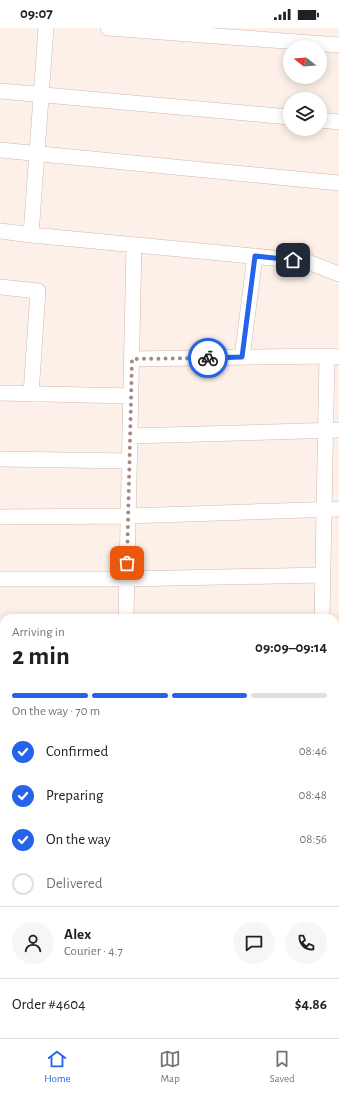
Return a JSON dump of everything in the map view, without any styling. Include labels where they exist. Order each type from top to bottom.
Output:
[{"type":"street","points":[[31,235],[46,28]]},
{"type":"street","points":[[108,28],[339,45]]},
{"type":"street","points":[[0,91],[283,116]]},
{"type":"street","points":[[327,121],[339,122]]},
{"type":"street","points":[[0,150],[339,183]]},
{"type":"street","points":[[0,231],[305,261],[339,274]]},
{"type":"street","points":[[126,614],[134,245]]},
{"type":"street","points":[[242,357],[255,256]]},
{"type":"street","points":[[0,287],[38,291],[31,394]]},
{"type":"street","points":[[132,359],[333,356],[332,509],[323,575],[322,614]]},
{"type":"street","points":[[0,393],[131,396]]},
{"type":"street","points":[[130,436],[332,431]]},
{"type":"street","points":[[0,459],[130,461]]},
{"type":"street","points":[[0,517],[128,516],[332,509]]},
{"type":"street","points":[[0,579],[127,579],[323,575]]},
{"type":"way so far","points":[[127,563],[132,359],[208,358]]},
{"type":"route","points":[[208,358],[242,357],[255,256],[293,260]]}]
